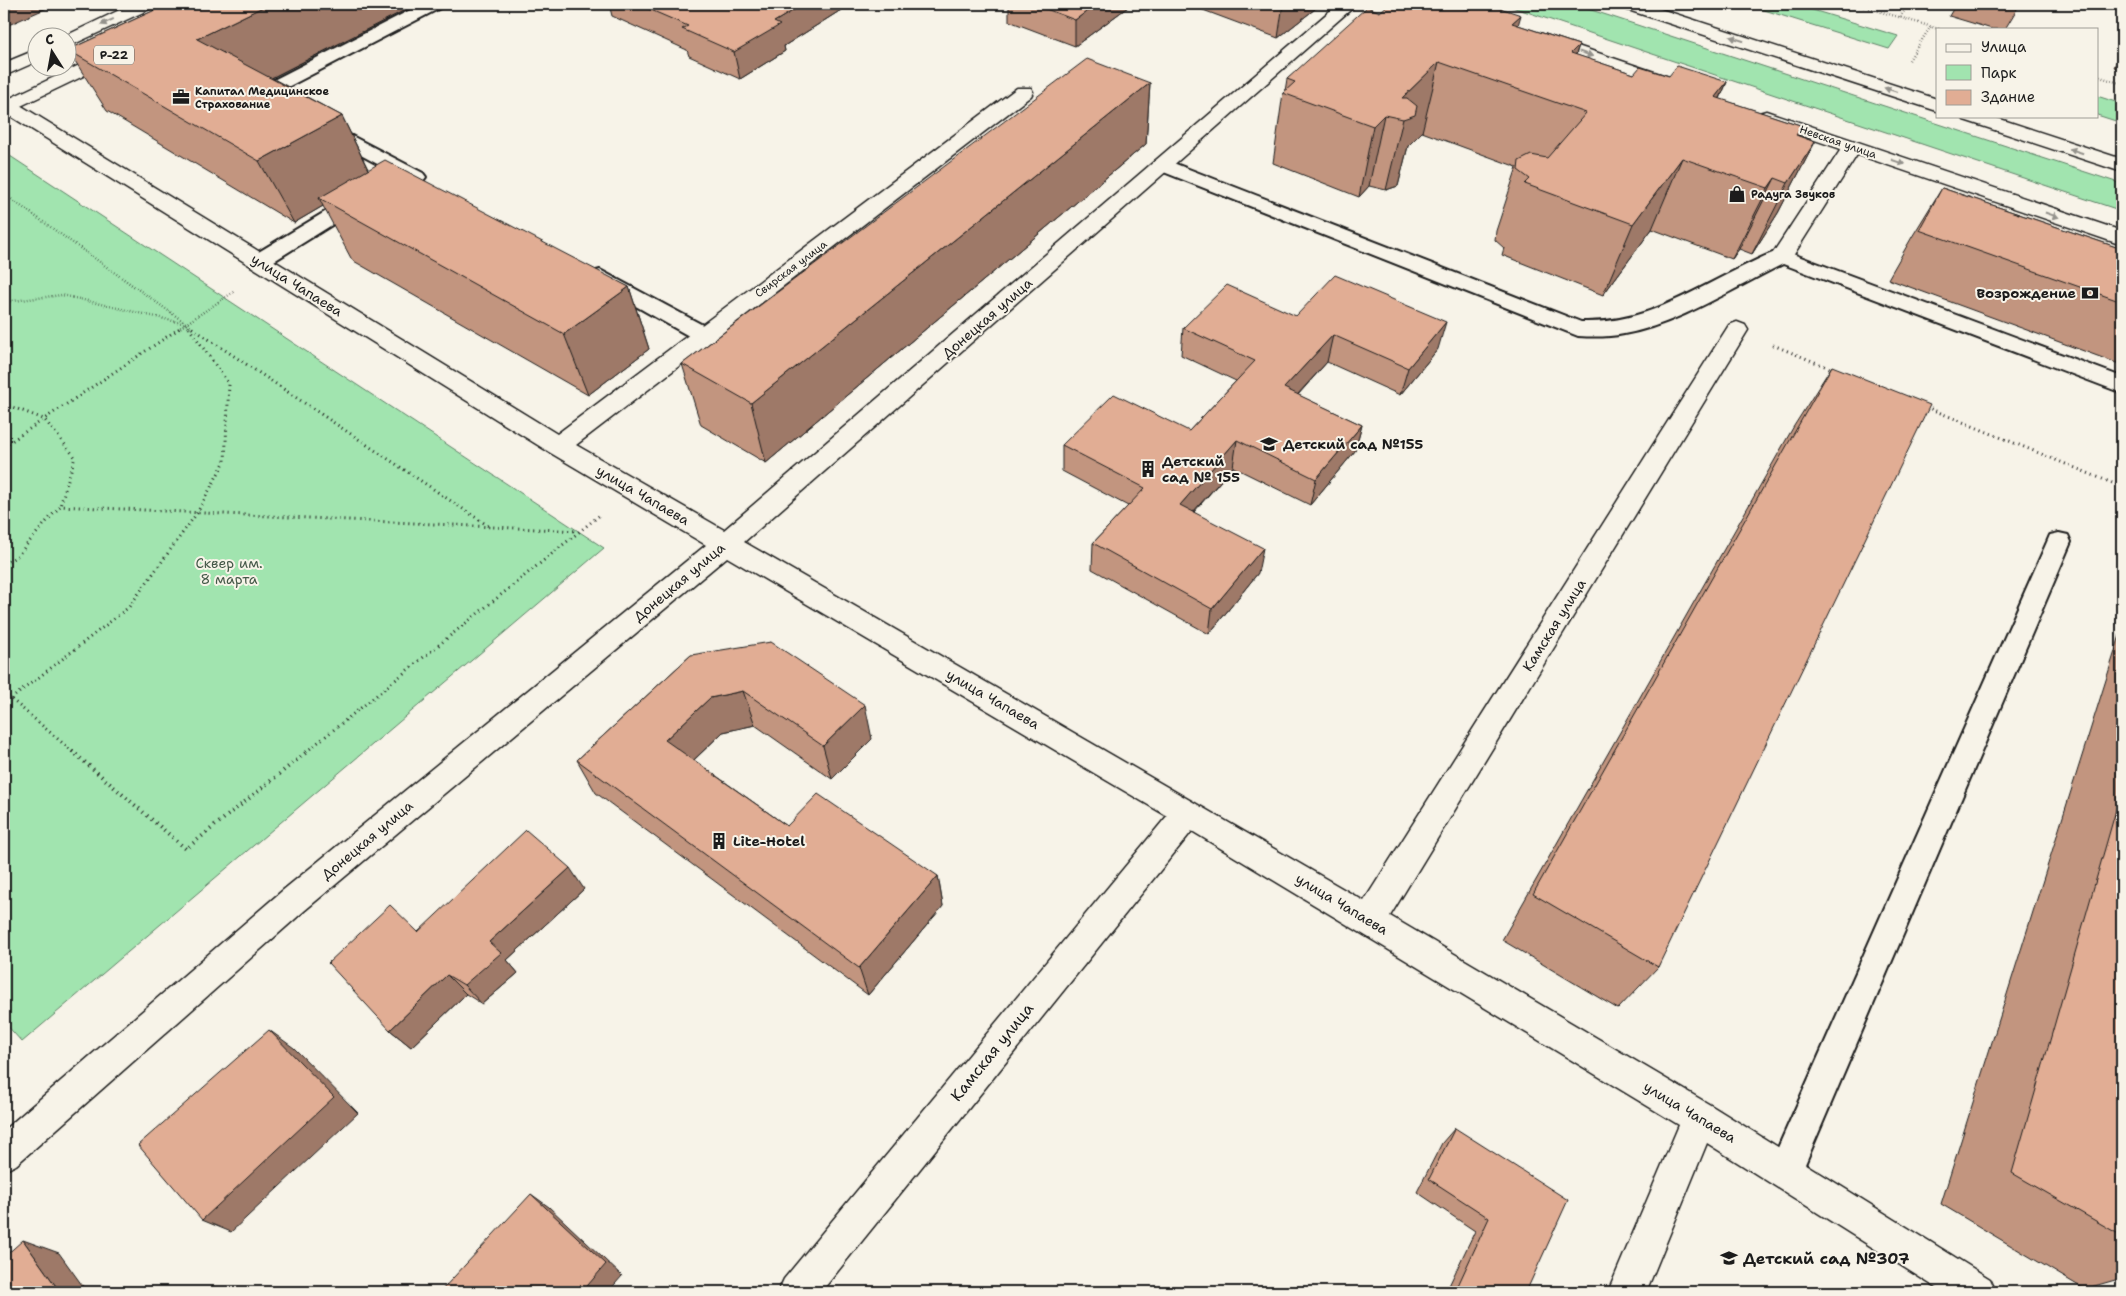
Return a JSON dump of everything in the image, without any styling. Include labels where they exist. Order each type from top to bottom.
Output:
[{"type":"main road","name":"Р-22","points":[[78,35],[146,4]]},
{"type":"main road","name":"Донецкая улица","points":[[4,1153],[293,901],[726,544],[1348,4]]},
{"type":"main road","points":[[1628,4],[1936,105]]},
{"type":"main road","points":[[1524,33],[1683,88]]},
{"type":"main road","name":"Р-22","points":[[6,107],[132,46]]},
{"type":"main road","points":[[4,70],[28,59]]},
{"type":"main road","name":"Свирская улица","points":[[558,446],[1024,92]]},
{"type":"main road","name":"улица Чапаева","points":[[6,107],[558,446],[1370,920],[1700,1118],[1977,1292]]},
{"type":"main road","name":"Невская улица","points":[[1749,111],[2122,238]]},
{"type":"main road","points":[[1977,118],[2122,166]]},
{"type":"main road","points":[[1782,256],[1852,147]]},
{"type":"main road","name":"Камская улица","points":[[1370,920],[1737,330]]},
{"type":"main road","name":"Камская улица","points":[[797,1292],[1188,813]]},
{"type":"main road","points":[[1627,1292],[1700,1118]]},
{"type":"lane","points":[[432,185],[390,181],[304,116],[262,93],[434,4]]},
{"type":"lane","points":[[1163,164],[1578,329],[1604,330],[1626,327],[1663,315],[1782,256],[2122,385]]},
{"type":"lane","points":[[259,261],[390,181]]},
{"type":"lane","points":[[586,270],[704,335]]},
{"type":"lane","points":[[1785,1170],[2059,542]]},
{"type":"path","points":[[1855,4],[1936,28]]},
{"type":"path","points":[[1900,17],[1909,4]]},
{"type":"path","points":[[1908,63],[1931,26]]},
{"type":"path","points":[[2098,76],[2122,84]]},
{"type":"path","points":[[4,194],[186,324],[491,527]]},
{"type":"path","points":[[4,302],[62,295],[186,324],[229,384],[225,461],[197,513],[129,607],[11,699]]},
{"type":"path","points":[[4,446],[224,298]]},
{"type":"path","points":[[1737,330],[1838,371]]},
{"type":"path","points":[[4,404],[44,419],[75,457],[60,506],[16,556],[4,564]]},
{"type":"path","points":[[1920,405],[2122,487]]},
{"type":"path","points":[[4,693],[186,849],[578,531],[60,506]]},
{"type":"green space","points":[[1503,4],[1573,4],[2122,184],[2122,211]]},
{"type":"green space","points":[[1745,4],[1793,4],[1898,36],[1889,49]]},
{"type":"green space","points":[[2098,96],[2122,104],[2122,123],[2098,115]]},
{"type":"green space","name":"Сквер им. 8 марта","points":[[4,152],[604,548],[22,1042],[4,1022]]},
{"type":"building","points":[[168,4],[269,4],[197,39],[342,116],[259,161],[78,56],[78,45]]},
{"type":"building","points":[[637,4],[804,4],[774,22],[780,25],[734,52],[682,29],[688,26]]},
{"type":"building","points":[[1033,4],[1097,4],[1075,20]]},
{"type":"building","points":[[1389,4],[1452,4],[1471,10],[1477,4],[1488,4],[1521,15],[1512,23],[1579,45],[1571,53],[1634,74],[1640,67],[1669,76],[1677,66],[1727,82],[1715,97],[1803,126],[1796,135],[1815,142],[1788,183],[1775,178],[1768,188],[1682,158],[1633,224],[1525,184],[1530,179],[1518,170],[1519,161],[1531,155],[1547,158],[1586,113],[1439,62],[1402,98],[1407,98],[1417,106],[1415,115],[1403,119],[1384,115],[1373,126],[1283,93],[1295,82],[1287,79],[1367,7],[1380,12]]},
{"type":"building","points":[[1087,59],[1150,83],[751,403],[682,364]]},
{"type":"building","points":[[385,160],[629,287],[564,334],[319,198]]},
{"type":"building","points":[[1942,188],[2122,249],[2122,302],[1919,230]]},
{"type":"building","name":"Детский сад № 155","points":[[1335,275],[1446,322],[1408,368],[1333,335],[1284,388],[1362,425],[1316,479],[1237,440],[1180,505],[1263,548],[1212,609],[1093,543],[1145,488],[1062,445],[1114,394],[1189,431],[1255,361],[1183,328],[1227,285],[1296,316]]},
{"type":"building","points":[[1832,366],[1930,405],[1658,967],[1533,894]]},
{"type":"building","name":"Lite-Hotel","points":[[771,642],[865,705],[823,746],[743,691],[710,698],[665,740],[787,826],[818,794],[938,876],[859,968],[577,760],[691,655]]},
{"type":"building","points":[[2122,789],[2122,1236],[2012,1173]]},
{"type":"building","points":[[526,830],[570,868],[489,942],[501,953],[464,985],[447,975],[390,1030],[328,963],[390,905],[418,932]]},
{"type":"building","points":[[269,1030],[334,1097],[202,1220],[138,1145]]},
{"type":"building","points":[[1455,1128],[1568,1200],[1526,1292],[1455,1292],[1489,1218],[1429,1179]]},
{"type":"building","points":[[531,1194],[606,1264],[582,1292],[440,1292]]},
{"type":"building","points":[[23,1240],[60,1292],[4,1292],[4,1257]]},
{"type":"place","name":"Капитал Медицинское Страхование","points":[[181,97]]},
{"type":"place","name":"Радуга Звуков","points":[[1737,194]]},
{"type":"place","name":"Возрождение","points":[[2090,293]]},
{"type":"place","name":"Детский сад №155","points":[[1269,444]]},
{"type":"place","name":"Детский сад № 155","points":[[1148,469]]},
{"type":"place","name":"Lite-Hotel","points":[[719,841]]},
{"type":"place","name":"Детский сад №307","points":[[1729,1258]]}]
